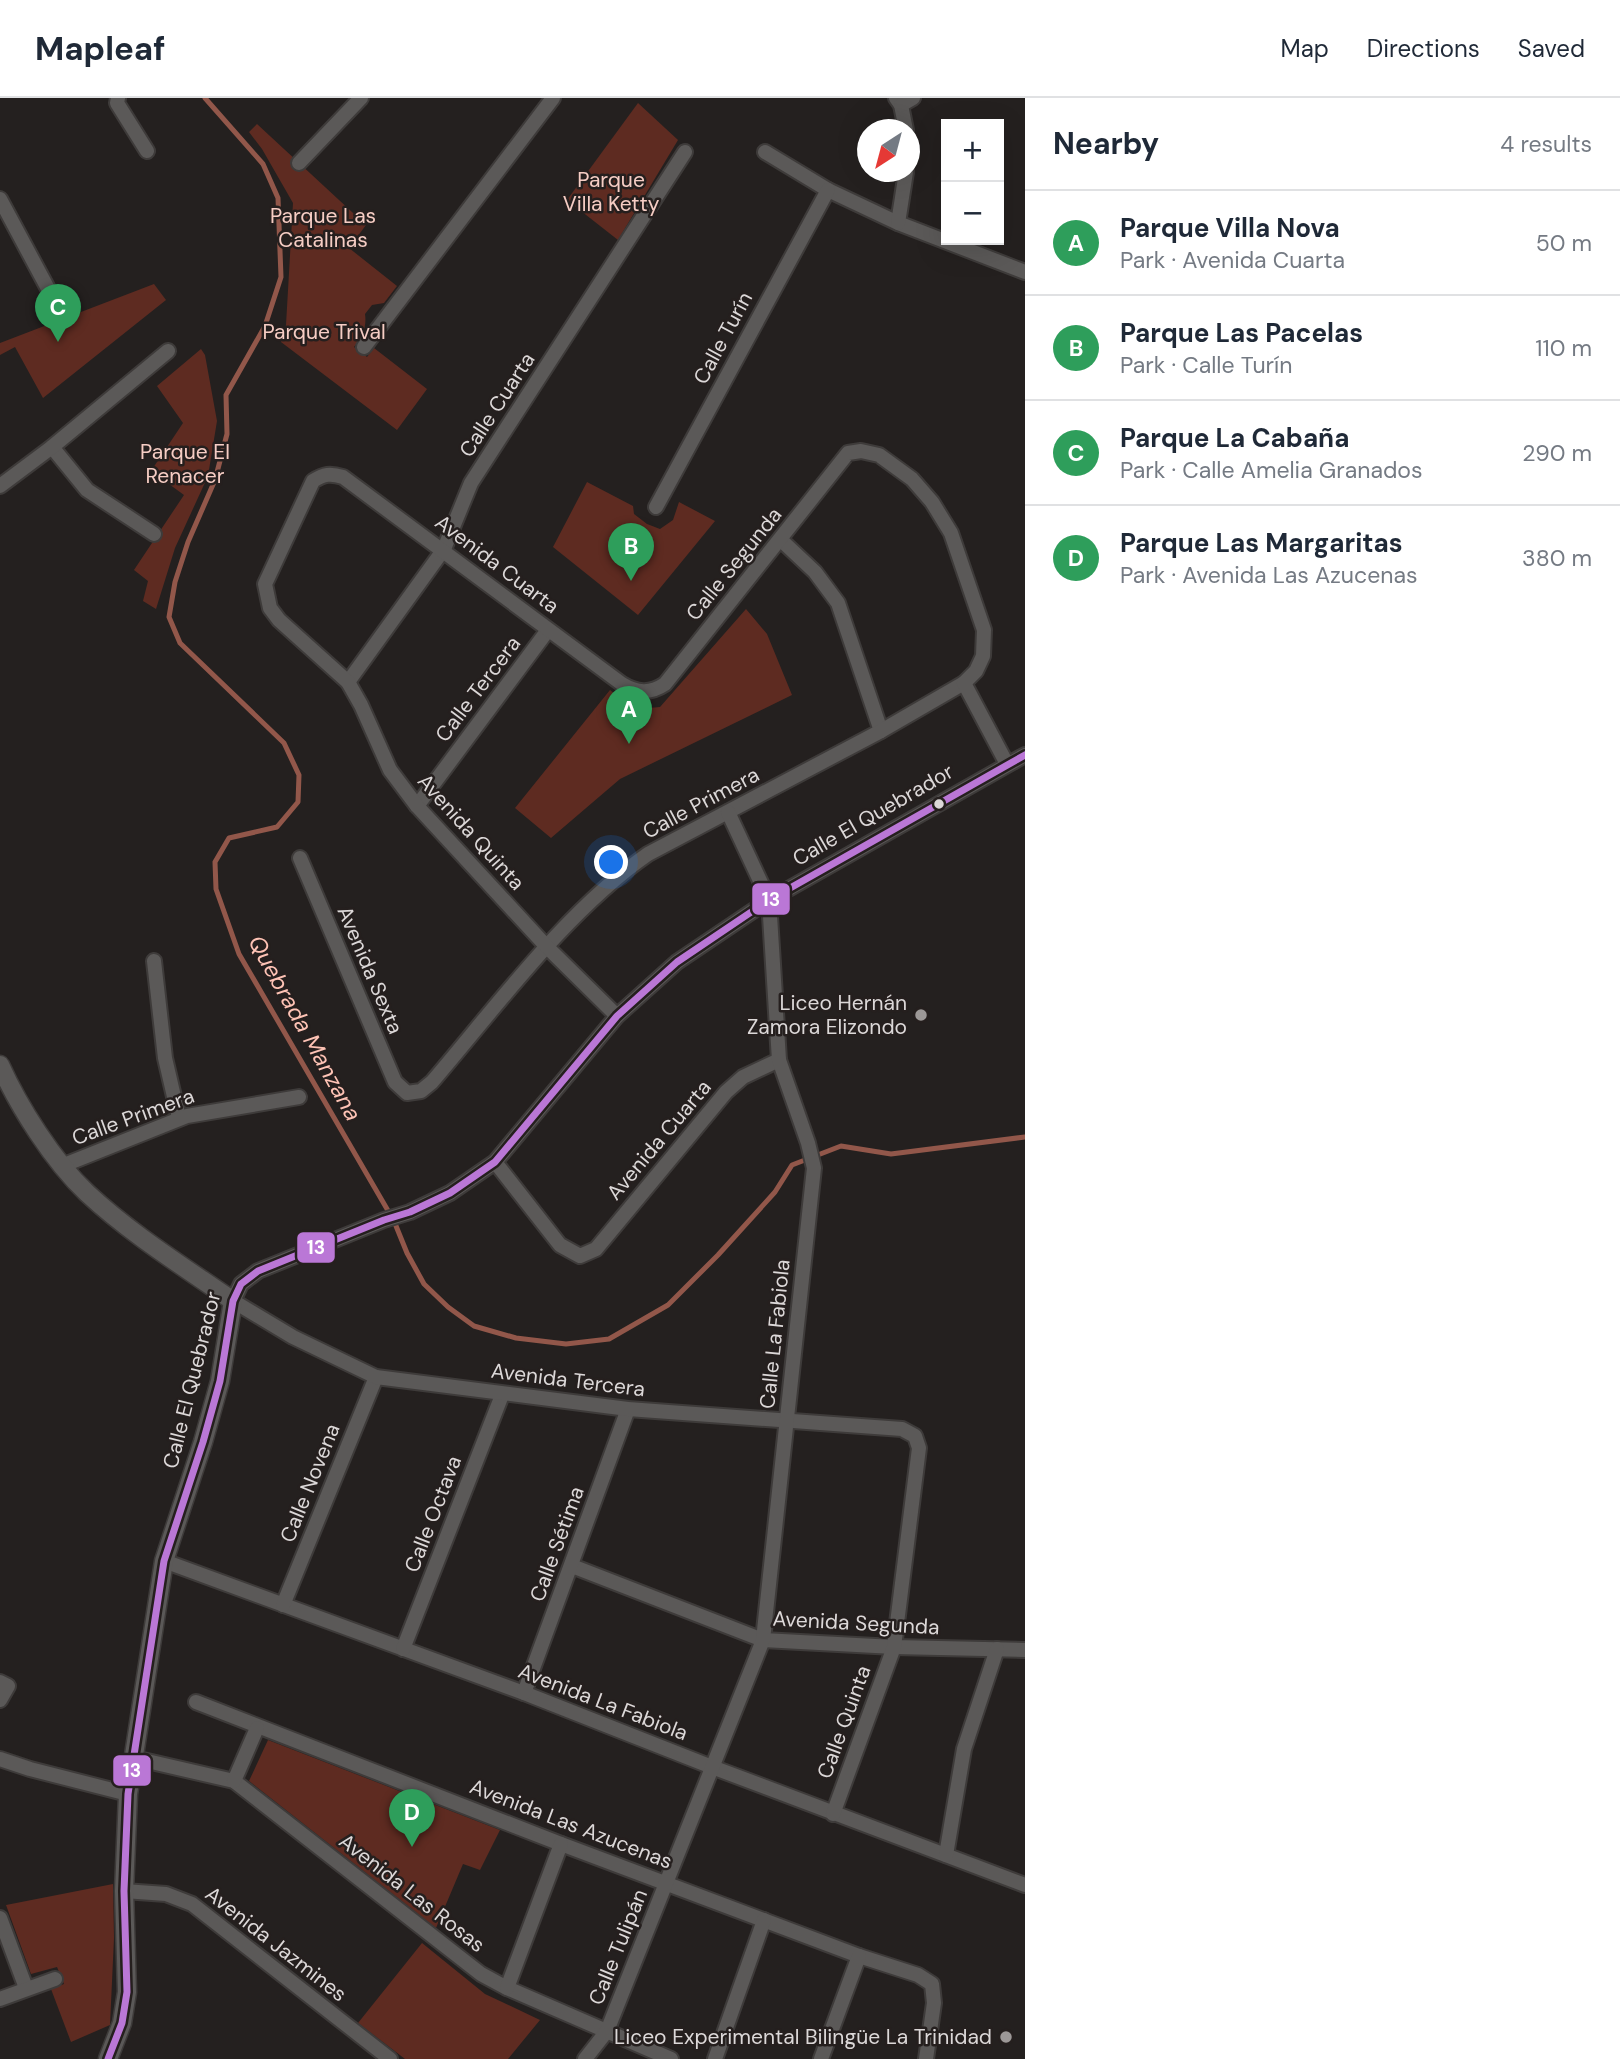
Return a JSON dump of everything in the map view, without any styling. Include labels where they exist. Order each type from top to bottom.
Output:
[{"type":"street","points":[[118,98],[117,103],[147,151]]},
{"type":"street","points":[[299,163],[361,98]]},
{"type":"street","points":[[364,346],[553,98]]},
{"type":"street","points":[[903,100],[905,119]]},
{"type":"street","name":"Calle Cuarta","points":[[348,681],[444,549],[471,483],[685,152]]},
{"type":"street","points":[[765,152],[828,190],[898,223],[1025,272]]},
{"type":"street","points":[[898,223],[904,182]]},
{"type":"street","name":"Calle Turín","points":[[656,507],[828,190]]},
{"type":"street","points":[[0,199],[61,313]]},
{"type":"street","points":[[0,486],[52,447],[168,351]]},
{"type":"street","points":[[52,447],[88,490],[154,534]]},
{"type":"street","name":"Calle Segunda","points":[[645,691],[656,690],[665,684],[848,453],[861,451],[879,454],[912,479],[932,502],[951,533],[984,630],[983,656],[976,671],[964,683]]},
{"type":"street","name":"Avenida Cuarta","points":[[266,596],[265,584],[304,495],[313,481],[332,473],[343,477],[444,549],[622,684],[633,690],[645,691]]},
{"type":"street","points":[[781,540],[815,572],[838,603],[881,731]]},
{"type":"street","name":"Avenida Quinta","points":[[266,596],[270,608],[279,620],[348,681],[390,770],[417,806],[547,947],[617,1016]]},
{"type":"street","name":"Calle Tercera","points":[[417,806],[548,630]]},
{"type":"street","points":[[964,683],[1007,764]]},
{"type":"street","name":"Calle Primera","points":[[407,1093],[421,1091],[432,1082],[547,947],[619,874],[648,854],[881,731],[964,683]]},
{"type":"street","name":"Calle El Quebrador","points":[[108,2059],[122,2023],[127,1992],[124,1891],[128,1794],[164,1561],[220,1381],[233,1301],[241,1284],[258,1271],[410,1212],[450,1193],[495,1162],[617,1016],[677,962],[769,900],[1025,755]]},
{"type":"street","points":[[728,811],[769,900]]},
{"type":"street","name":"Avenida Sexta","points":[[300,858],[386,1064],[395,1083],[407,1093]]},
{"type":"street","name":"Calle La Fabiola","points":[[712,1768],[763,1640],[814,1168],[779,1060],[769,900]]},
{"type":"street","points":[[154,961],[165,1058],[179,1118]]},
{"type":"street","name":"Avenida Cuarta","points":[[495,1162],[560,1245],[580,1256],[596,1249],[726,1092],[743,1077],[779,1060]]},
{"type":"street","points":[[0,1065],[36,1130],[86,1192],[149,1242],[233,1301]]},
{"type":"street","name":"Calle Primera","points":[[64,1165],[179,1118],[299,1097]]},
{"type":"street","name":"Avenida Tercera","points":[[233,1301],[293,1337],[376,1377],[628,1409],[902,1429],[915,1436]]},
{"type":"street","name":"Calle Novena","points":[[283,1605],[376,1377]]},
{"type":"street","name":"Calle Octava","points":[[402,1649],[502,1395]]},
{"type":"street","name":"Calle Sétima","points":[[524,1693],[628,1409]]},
{"type":"street","name":"Calle Quinta","points":[[833,1814],[894,1647],[919,1448],[915,1436]]},
{"type":"street","name":"Avenida La Fabiola","points":[[164,1561],[524,1693],[712,1768],[1025,1885]]},
{"type":"street","name":"Avenida Segunda","points":[[572,1566],[763,1640],[1025,1650]]},
{"type":"street","points":[[946,1855],[964,1749],[997,1648]]},
{"type":"street","points":[[0,1700],[4,1684]]},
{"type":"street","name":"Avenida Las Azucenas","points":[[196,1702],[257,1728],[561,1844],[859,1956],[918,1975],[932,1984],[934,2003],[926,2059]]},
{"type":"street","points":[[234,1782],[257,1728]]},
{"type":"street","name":"Avenida Las Rosas","points":[[134,1758],[234,1782],[481,1974],[507,1988],[671,2059]]},
{"type":"street","points":[[0,1759],[128,1794]]},
{"type":"street","name":"Calle Tulipán","points":[[585,2059],[607,2031],[712,1768]]},
{"type":"street","points":[[507,1988],[561,1844]]},
{"type":"street","name":"Avenida Jazmines","points":[[124,1891],[166,1894],[192,1903],[390,2059]]},
{"type":"street","points":[[0,1918],[26,1989]]},
{"type":"street","points":[[715,2059],[764,1920]]},
{"type":"street","points":[[821,2059],[859,1956]]},
{"type":"street","points":[[0,1999],[55,1979]]},
{"type":"green space","name":"Parque Villa Ketty","points":[[638,103],[678,140],[618,240],[567,200]]},
{"type":"green space","name":"Parque Trival","points":[[257,124],[366,225],[349,248],[397,286],[384,303],[372,305],[365,314],[363,332],[354,347],[367,357],[374,348],[427,389],[397,430],[281,342],[286,325],[293,203],[249,132]]},
{"type":"green space","points":[[154,284],[166,300],[43,398],[15,347],[0,355],[0,343]]},
{"type":"green space","name":"Parque El Renacer","points":[[201,349],[205,355],[217,421],[208,476],[175,548],[156,609],[143,601],[148,581],[134,570],[184,495],[151,471],[183,423],[157,386]]},
{"type":"green space","points":[[587,482],[633,506],[634,514],[647,524],[660,529],[673,520],[679,502],[715,521],[638,615],[553,547]]},
{"type":"green space","points":[[746,609],[767,634],[792,695],[620,779],[551,838],[515,808],[610,690],[633,705],[645,708],[660,707]]},
{"type":"green space","points":[[268,1740],[500,1830],[480,1870],[463,1864],[436,1928],[249,1781]]},
{"type":"green space","points":[[113,1884],[114,1938],[110,2025],[71,2042],[51,1989],[64,1984],[57,1967],[31,1974],[6,1905]]},
{"type":"green space","points":[[422,1943],[485,1994],[540,2020],[508,2059],[405,2059],[358,2023]]},
{"type":"waterway","name":"Quebrada Manzana","points":[[205,98],[263,164],[278,198],[281,277],[265,326],[226,395],[227,434],[215,480],[188,542],[175,582],[169,617],[180,643],[284,743],[299,775],[298,802],[277,827],[229,838],[215,862],[216,889],[239,954],[394,1221],[424,1284],[448,1307],[474,1326],[516,1338],[566,1344],[609,1339],[668,1305],[775,1192],[792,1165],[841,1146],[891,1154],[1025,1137]]},
{"type":"transit line","name":"13","points":[[108,2059],[122,2023],[127,1992],[124,1891],[128,1794],[164,1561],[220,1381],[233,1301],[241,1284],[258,1271],[410,1212],[450,1193],[495,1162],[617,1016],[677,962],[769,900],[1025,755]]},
{"type":"place","name":"Parque La Cabaña","points":[[58,342]]},
{"type":"place","name":"Parque Las Pacelas","points":[[631,581]]},
{"type":"place","name":"Parque Villa Nova","points":[[629,744]]},
{"type":"place","name":"Liceo Hernán Zamora Elizondo","points":[[921,1015]]},
{"type":"place","name":"Parque Las Margaritas","points":[[412,1847]]},
{"type":"place","name":"Liceo Experimental Bilingüe La Trinidad","points":[[1006,2037]]},
{"type":"park label","name":"Parque Las Catalinas","points":[[323,228]]}]
